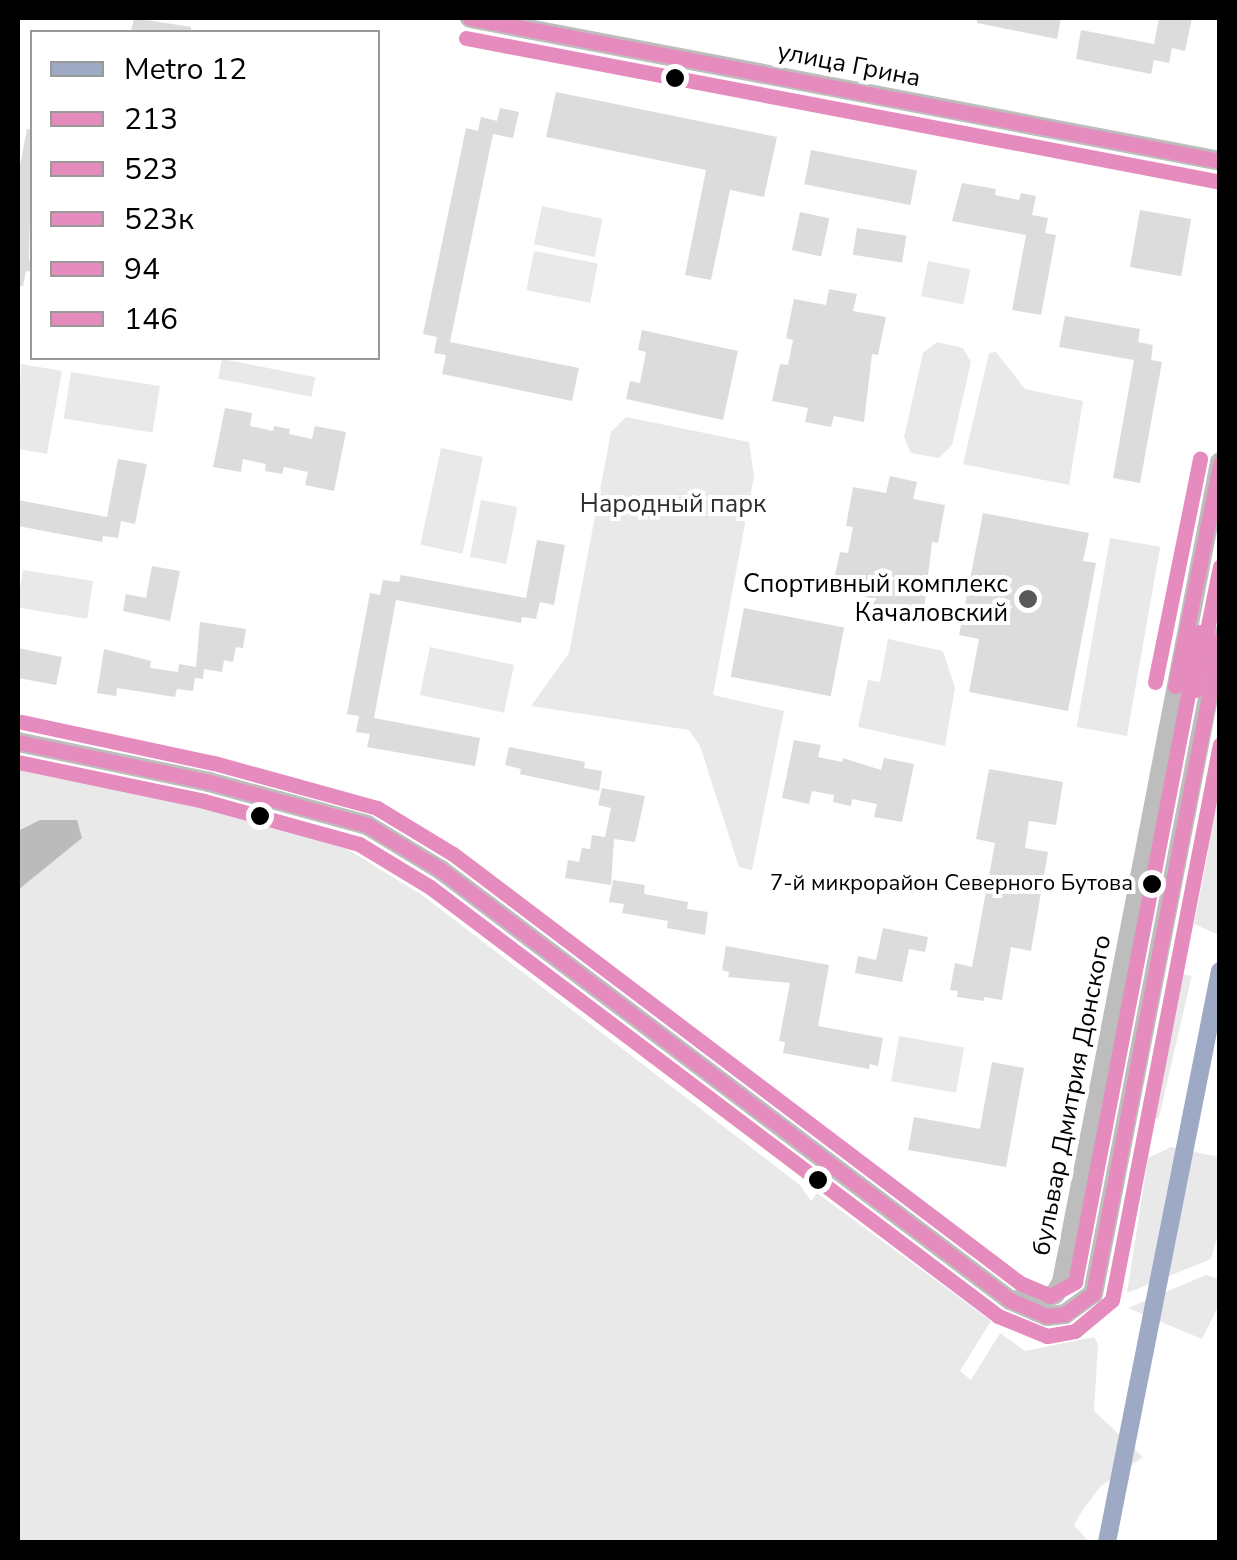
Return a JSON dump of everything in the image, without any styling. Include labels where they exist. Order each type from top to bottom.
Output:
[{"type":"street","name":"улица Грина","points":[[470,18],[1220,161]]},
{"type":"street","name":"бульвар Дмитрия Донского","points":[[1010,1300],[1031,1302],[1054,1294],[1070,1250],[1220,462]]},
{"type":"street","points":[[18,742],[210,782],[367,825],[441,870],[1010,1300],[1047,1316],[1065,1314],[1085,1304],[1093,1294],[1220,636]]},
{"type":"street","points":[[1070,1250],[1074,1279],[1085,1304]]},
{"type":"green space","points":[[542,206],[603,219],[595,257],[534,244]]},
{"type":"green space","points":[[534,251],[598,263],[590,303],[526,290]]},
{"type":"green space","points":[[928,261],[970,269],[963,305],[921,296]]},
{"type":"green space","points":[[937,342],[963,348],[971,362],[952,445],[939,458],[911,453],[904,437],[923,353]]},
{"type":"green space","points":[[996,352],[1025,389],[1083,401],[1069,485],[963,464],[989,353]]},
{"type":"green space","points":[[222,360],[315,377],[311,397],[218,379]]},
{"type":"green space","points":[[21,364],[62,371],[47,454],[18,449]]},
{"type":"green space","points":[[71,372],[160,386],[153,433],[64,418]]},
{"type":"green space","name":"Народный парк","points":[[626,417],[749,442],[754,476],[713,695],[784,711],[752,870],[739,867],[700,746],[689,730],[531,706],[569,653],[611,432]]},
{"type":"green space","points":[[441,448],[483,457],[462,554],[420,545]]},
{"type":"green space","points":[[481,500],[517,507],[506,564],[470,557]]},
{"type":"green space","points":[[1110,538],[1160,547],[1127,736],[1077,727]]},
{"type":"green space","points":[[23,570],[93,581],[87,619],[18,608]]},
{"type":"green space","points":[[888,639],[943,651],[955,688],[945,746],[858,727],[868,680],[880,682]]},
{"type":"green space","points":[[430,647],[514,665],[504,713],[420,695]]},
{"type":"green space","points":[[18,768],[218,812],[347,849],[422,895],[800,1185],[811,1201],[817,1193],[991,1321],[960,1371],[971,1380],[1000,1333],[1025,1351],[1094,1337],[1098,1344],[1094,1411],[1143,1457],[1100,1487],[1082,1511],[1074,1525],[1089,1542],[18,1542]]},
{"type":"green space","points":[[1213,791],[1220,792],[1219,935],[1194,924],[1208,852],[1203,842]]},
{"type":"green space","points":[[1179,973],[1192,976],[1159,1119],[1146,1116]]},
{"type":"green space","points":[[899,1036],[964,1047],[956,1093],[891,1081]]},
{"type":"green space","points":[[1171,1147],[1219,1157],[1219,1230],[1211,1259],[1127,1293],[1148,1158]]},
{"type":"green space","points":[[1206,1275],[1219,1279],[1219,1305],[1202,1339],[1128,1308]]},
{"type":"shaded area","points":[[40,820],[77,820],[82,838],[18,890],[18,831]]},
{"type":"building","points":[[134,18],[191,27],[191,30],[131,30]]},
{"type":"building","points":[[977,18],[1061,18],[1057,39],[977,23]]},
{"type":"building","points":[[1159,18],[1192,18],[1185,51],[1172,48],[1169,63],[1154,60],[1151,74],[1076,59],[1081,30],[1154,44]]},
{"type":"building","points":[[556,92],[777,137],[764,197],[730,190],[711,280],[685,275],[706,170],[546,137]]},
{"type":"building","points":[[500,108],[519,112],[513,138],[493,134],[450,342],[579,368],[572,401],[442,374],[446,355],[434,353],[437,337],[423,334],[466,128],[478,131],[481,117],[497,121]]},
{"type":"building","points":[[27,129],[30,130],[30,272],[26,271],[23,286],[18,286],[18,176]]},
{"type":"building","points":[[811,150],[917,171],[910,205],[804,184]]},
{"type":"building","points":[[962,183],[996,189],[995,195],[1019,200],[1021,193],[1036,196],[1032,215],[1048,218],[1045,233],[1056,235],[1041,315],[1012,310],[1026,235],[952,221]]},
{"type":"building","points":[[1140,210],[1191,219],[1181,276],[1130,267]]},
{"type":"building","points":[[800,212],[829,218],[821,256],[792,250]]},
{"type":"building","points":[[857,228],[906,236],[902,262],[853,255]]},
{"type":"building","points":[[829,289],[857,294],[853,311],[886,317],[878,355],[872,354],[864,422],[834,416],[831,427],[805,422],[808,408],[772,401],[780,364],[788,365],[793,340],[786,338],[794,299],[826,305]]},
{"type":"building","points":[[1065,316],[1140,329],[1138,342],[1153,345],[1151,360],[1162,362],[1140,483],[1113,478],[1134,360],[1059,347]]},
{"type":"building","points":[[642,330],[738,351],[723,420],[626,399],[630,381],[640,383],[646,352],[638,350]]},
{"type":"building","points":[[225,408],[252,413],[250,426],[273,431],[274,426],[290,429],[289,434],[312,439],[315,426],[346,432],[334,491],[305,485],[308,472],[284,467],[282,474],[265,471],[266,464],[243,459],[241,472],[213,467]]},
{"type":"building","points":[[118,459],[147,464],[135,524],[121,521],[118,538],[103,536],[102,542],[18,526],[18,500],[107,517]]},
{"type":"building","points":[[890,476],[917,482],[913,499],[945,505],[938,543],[932,542],[924,610],[893,604],[891,615],[865,610],[868,597],[832,589],[840,552],[848,553],[853,527],[846,526],[853,487],[886,493]]},
{"type":"building","name":"Спортивный комплекс Качаловский","points":[[983,513],[1089,533],[1083,561],[1096,563],[1068,711],[969,692],[979,639],[959,635]]},
{"type":"building","points":[[537,540],[565,545],[554,605],[540,602],[536,619],[522,617],[521,623],[396,600],[374,718],[480,738],[475,766],[367,747],[370,734],[356,732],[359,716],[347,714],[370,593],[380,595],[383,580],[399,582],[401,575],[526,598]]},
{"type":"building","points":[[152,566],[180,571],[170,621],[123,611],[126,594],[146,598]]},
{"type":"building","points":[[744,608],[844,627],[831,696],[731,677]]},
{"type":"building","points":[[200,622],[246,629],[243,648],[236,647],[233,662],[224,660],[222,672],[204,669],[203,679],[195,678],[193,691],[177,689],[175,697],[117,688],[116,696],[97,693],[104,649],[151,661],[150,668],[178,672],[179,664],[196,667]]},
{"type":"building","points":[[18,648],[62,657],[56,685],[18,678]]},
{"type":"building","points":[[794,740],[821,745],[818,757],[842,762],[843,758],[881,770],[884,758],[914,764],[902,822],[874,817],[877,804],[852,799],[851,806],[833,802],[834,795],[812,791],[809,804],[782,798]]},
{"type":"building","points":[[509,747],[585,762],[584,768],[602,771],[599,791],[520,774],[521,769],[505,765]]},
{"type":"building","points":[[989,769],[1063,782],[1056,825],[1029,821],[1025,848],[1048,852],[1031,951],[1011,947],[1002,1000],[984,997],[984,1001],[957,997],[958,991],[950,990],[955,963],[972,967],[995,843],[976,839]]},
{"type":"building","points":[[602,788],[645,796],[635,842],[614,839],[611,885],[565,878],[568,860],[579,862],[582,848],[590,849],[592,835],[605,837],[611,808],[598,805]]},
{"type":"building","points":[[613,880],[645,885],[644,894],[688,902],[687,909],[708,912],[705,935],[667,928],[668,921],[622,913],[624,904],[609,902]]},
{"type":"building","points":[[883,928],[928,937],[925,952],[909,949],[902,982],[855,973],[858,956],[876,960]]},
{"type":"building","points":[[726,946],[829,965],[818,1026],[883,1038],[878,1066],[870,1064],[869,1069],[783,1053],[785,1042],[779,1041],[790,983],[728,977],[729,972],[722,970]]},
{"type":"building","points":[[992,1062],[1024,1068],[1006,1167],[908,1150],[914,1117],[980,1129]]},
{"type":"metro line","name":"12","points":[[1107,1542],[1220,971]]},
{"type":"transit line","name":"94","points":[[470,18],[1220,161]]},
{"type":"transit line","name":"146","points":[[466,38],[1216,181]]},
{"type":"transit line","name":"523к","points":[[1155,682],[1200,458]]},
{"type":"transit line","name":"213","points":[[1175,686],[1220,464]]},
{"type":"transit line","name":"523","points":[[1195,690],[1220,566]]},
{"type":"transit line","name":"523к","points":[[22,722],[214,763],[377,808],[453,854],[1020,1283],[1050,1296],[1075,1282],[1200,632]]},
{"type":"transit line","name":"213","points":[[18,742],[209,782],[367,825],[441,870],[1010,1300],[1047,1316],[1065,1314],[1093,1294],[1220,639]]},
{"type":"transit line","name":"523","points":[[18,762],[204,801],[359,844],[430,887],[998,1316],[1047,1336],[1075,1331],[1112,1300],[1220,744]]},
{"type":"place","name":"Спортивный комплекс Качаловский","points":[[1028,599]]},
{"type":"place","name":"7-й микрорайон Северного Бутова","points":[[1152,884]]}]
